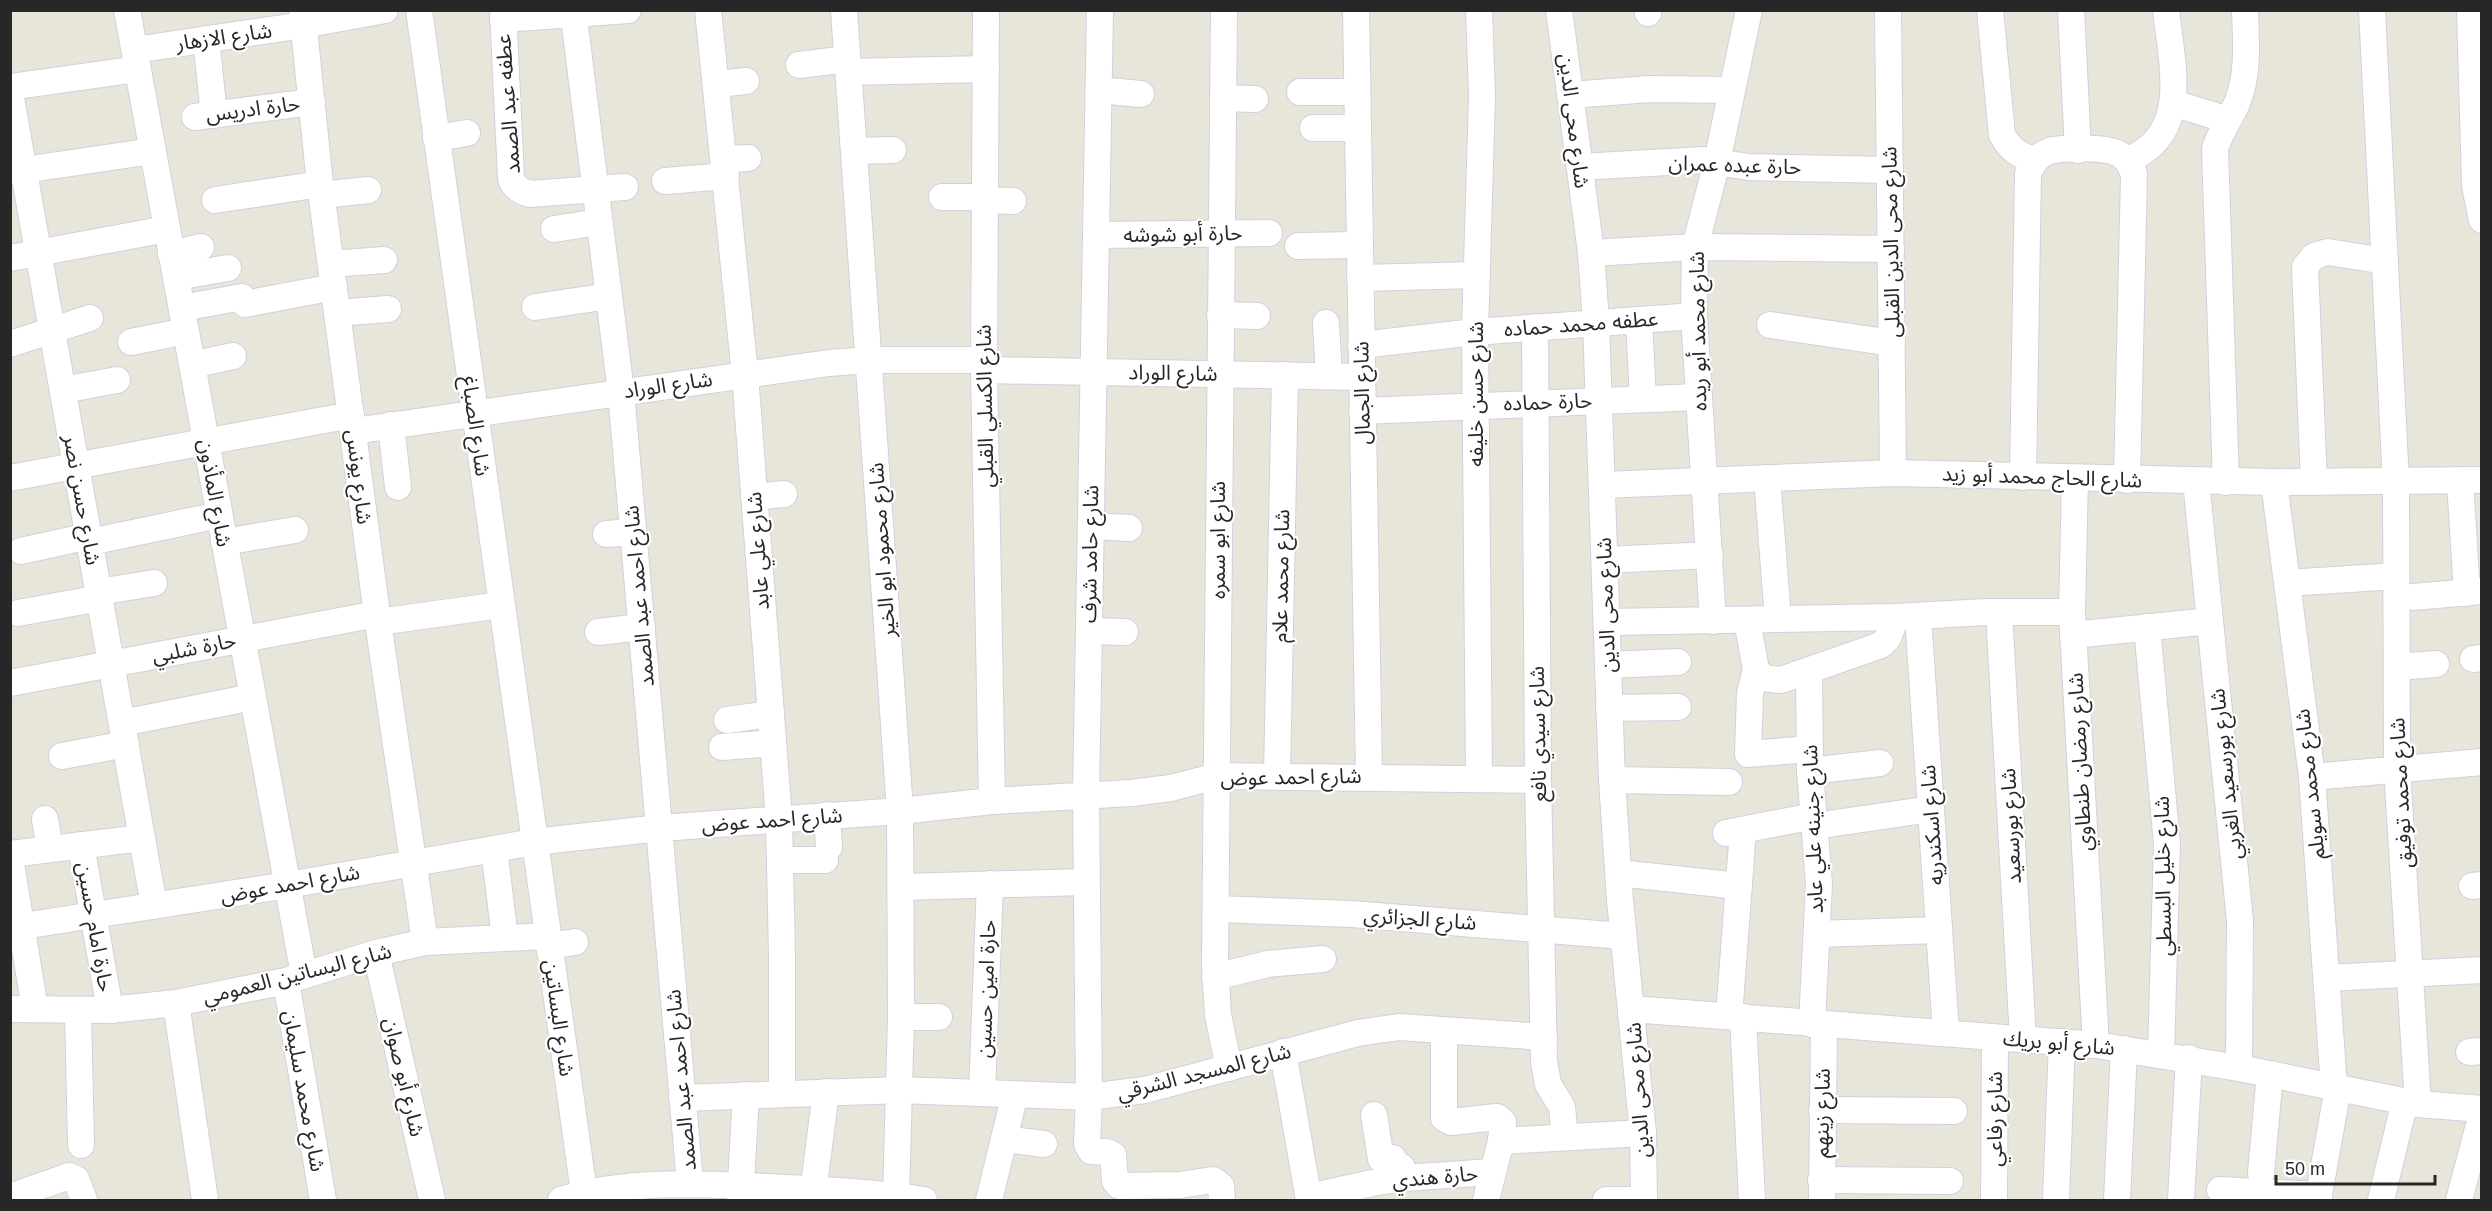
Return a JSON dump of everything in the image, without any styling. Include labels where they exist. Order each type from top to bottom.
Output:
[{"type":"street","name":"شارع المأذون","points":[[127,10],[288,885],[295,978]]},
{"type":"street","name":"شارع الازهار","points":[[10,87],[302,18],[385,10]]},
{"type":"street","name":"شارع الصباغ","points":[[419,10],[534,842]]},
{"type":"street","points":[[503,15],[628,10]]},
{"type":"street","name":"شارع علي عابد","points":[[708,10],[717,84],[733,164],[745,375],[779,819],[782,1093]]},
{"type":"street","name":"شارع محمود ابو الخير","points":[[844,10],[900,811],[901,1017],[896,1196]]},
{"type":"street","name":"شارع الكسلي القبلي","points":[[986,10],[984,365],[992,801]]},
{"type":"street","name":"شارع حامد شرف","points":[[1100,10],[1098,90],[1107,191],[1096,236],[1086,795],[1088,1148],[1091,1151],[1107,1152],[1113,1155],[1115,1183],[1119,1186],[1152,1193]]},
{"type":"street","name":"شارع ابو سمره","points":[[1224,10],[1215,977],[1218,1015],[1229,1068]]},
{"type":"street","name":"شارع الجمال","points":[[1356,10],[1369,776]]},
{"type":"street","name":"شارع حسن خليفه","points":[[1479,10],[1482,96],[1475,332],[1479,778]]},
{"type":"street","name":"شارع محى الدين","points":[[1559,10],[1591,253],[1596,322],[1612,780],[1623,936],[1643,1133],[1644,1200]]},
{"type":"street","name":"شارع محمد أبو ريده","points":[[1713,621],[1694,316],[1695,247],[1717,162],[1749,10]]},
{"type":"street","name":"شارع محى الدين القبلى","points":[[1888,10],[1893,473]]},
{"type":"street","points":[[1990,10],[2002,135],[2009,147],[2021,156],[2035,160]]},
{"type":"street","points":[[2071,10],[2078,150]]},
{"type":"street","points":[[2128,161],[2150,147],[2165,128],[2173,103],[2166,10]]},
{"type":"street","points":[[2226,482],[2215,149],[2219,134],[2228,120],[2243,85],[2246,66],[2245,10]]},
{"type":"street","name":"شارع محمد توفيق","points":[[2372,10],[2396,482],[2397,769],[2411,974],[2411,1103],[2381,1200]]},
{"type":"street","points":[[2470,10],[2475,186],[2481,220]]},
{"type":"street","name":"شارع احمد عبد الصمد","points":[[573,12],[599,148],[595,188],[621,392],[690,1183]]},
{"type":"street","name":"عطفه عبد الصمد","points":[[503,15],[511,178],[514,186],[521,192],[530,194],[595,188]]},
{"type":"street","name":"شارع يونس","points":[[302,18],[321,190],[352,423],[425,942]]},
{"type":"street","name":"حارة ادريس","points":[[206,39],[205,116],[312,102]]},
{"type":"street","points":[[799,65],[986,69]]},
{"type":"street","points":[[717,84],[746,81]]},
{"type":"street","points":[[1571,95],[1650,88],[1732,90]]},
{"type":"street","points":[[1098,90],[1141,94]]},
{"type":"street","points":[[1300,92],[1357,92]]},
{"type":"street","name":"شارع حسن نصر","points":[[10,93],[17,171],[39,253],[154,906]]},
{"type":"street","points":[[1223,98],[1255,99]]},
{"type":"street","points":[[2173,103],[2228,120]]},
{"type":"street","points":[[1313,128],[1358,128]]},
{"type":"street","points":[[436,138],[467,133]]},
{"type":"street","points":[[854,151],[893,150]]},
{"type":"street","points":[[2023,477],[2028,172],[2035,160],[2047,152],[2105,150],[2118,153],[2128,161],[2134,174],[2127,480]]},
{"type":"street","points":[[17,171],[153,152]]},
{"type":"street","name":"حارة عبده عمران","points":[[1580,167],[1689,160],[1748,167],[1890,170]]},
{"type":"street","points":[[665,181],[733,164]]},
{"type":"street","points":[[595,188],[625,187]]},
{"type":"street","points":[[215,200],[321,190],[368,190]]},
{"type":"street","points":[[942,197],[1013,201]]},
{"type":"street","points":[[554,229],[599,222]]},
{"type":"street","points":[[10,258],[167,229]]},
{"type":"street","name":"حارة أبو شوشه","points":[[1096,236],[1269,233]]},
{"type":"street","points":[[1298,246],[1359,245]]},
{"type":"street","points":[[174,266],[201,247]]},
{"type":"street","points":[[1591,253],[1695,247],[1891,249]]},
{"type":"street","points":[[2314,482],[2306,267],[2314,256],[2328,252],[2385,261]]},
{"type":"street","points":[[131,342],[242,297],[245,304],[384,260]]},
{"type":"street","points":[[174,266],[228,268]]},
{"type":"street","points":[[1360,278],[1477,274]]},
{"type":"street","points":[[535,307],[609,296]]},
{"type":"street","points":[[338,313],[388,309]]},
{"type":"street","points":[[1220,315],[1257,315]]},
{"type":"street","name":"عطفه محمد حماده","points":[[1361,345],[1475,332],[1694,316]]},
{"type":"street","points":[[10,344],[90,318]]},
{"type":"street","points":[[1639,320],[1643,399]]},
{"type":"street","points":[[1326,322],[1329,376]]},
{"type":"street","points":[[1770,325],[1892,344]]},
{"type":"street","name":"شارع سيدي نافع","points":[[1535,327],[1538,780],[1545,1075],[1562,1107],[1565,1137]]},
{"type":"street","points":[[192,365],[233,356]]},
{"type":"street","name":"شارع الوراد","points":[[10,478],[206,441],[352,423],[391,425],[829,363],[869,360],[1094,372],[1361,376]]},
{"type":"street","name":"شارع محمد علام","points":[[1277,776],[1285,375]]},
{"type":"street","points":[[63,390],[117,380]]},
{"type":"street","name":"حارة حماده","points":[[1362,411],[1600,399],[1698,397]]},
{"type":"street","points":[[391,425],[398,488]]},
{"type":"street","name":"شارع الحاج محمد أبو زيد","points":[[1602,485],[1893,473],[2226,482],[2471,481]]},
{"type":"street","points":[[1767,478],[1778,619]]},
{"type":"street","name":"شارع رمضان طنطاوي","points":[[2075,478],[2072,623],[2096,1045]]},
{"type":"street","name":"شارع بورسعيد الغربي","points":[[2196,481],[2240,921],[2239,1068]]},
{"type":"street","points":[[2413,597],[2474,592],[2471,481]]},
{"type":"street","name":"شارع محمد سويلم","points":[[2274,482],[2312,777],[2336,1088],[2319,1198]]},
{"type":"street","points":[[754,497],[784,494]]},
{"type":"street","points":[[21,551],[219,514]]},
{"type":"street","points":[[1091,526],[1129,528]]},
{"type":"street","points":[[224,542],[295,530]]},
{"type":"street","points":[[606,534],[633,532]]},
{"type":"street","points":[[1605,560],[1710,555]]},
{"type":"street","points":[[2287,583],[2396,576]]},
{"type":"street","points":[[18,613],[154,583]]},
{"type":"street","name":"حارة شلبي","points":[[10,683],[242,639],[378,618],[501,605]]},
{"type":"street","points":[[1607,622],[1999,612],[2072,623],[2147,627],[2210,621]]},
{"type":"street","name":"شارع بورسعيد","points":[[1999,612],[2023,1039]]},
{"type":"street","points":[[1756,670],[1764,678],[1781,680],[1809,671],[1881,645],[1907,616]]},
{"type":"street","name":"شارع اسكندريه","points":[[1907,616],[1931,809],[1946,1033]]},
{"type":"street","points":[[1747,620],[1756,670],[1738,755],[1880,763]]},
{"type":"street","points":[[598,632],[642,627]]},
{"type":"street","name":"شارع خليل البسطي","points":[[2147,627],[2167,844],[2162,1054]]},
{"type":"street","points":[[1089,631],[1125,632]]},
{"type":"street","points":[[1608,665],[1678,662]]},
{"type":"street","points":[[2397,667],[2436,664]]},
{"type":"street","name":"شارع جنينه علي عابد","points":[[1809,671],[1810,760],[1819,884],[1818,1024]]},
{"type":"street","points":[[62,756],[124,733],[253,698]]},
{"type":"street","points":[[1610,708],[1678,707]]},
{"type":"street","points":[[728,720],[771,714]]},
{"type":"street","points":[[722,747],[773,743]]},
{"type":"street","points":[[2312,777],[2481,762]]},
{"type":"street","name":"شارع احمد عوض","points":[[16,927],[288,885],[534,842],[660,828],[900,811],[992,801],[1149,791],[1217,776],[1369,776],[1538,780]]},
{"type":"street","points":[[1612,780],[1729,782]]},
{"type":"street","points":[[1752,1200],[1736,1016],[1739,886],[1734,831],[1931,809]]},
{"type":"street","points":[[780,860],[827,853],[827,815]]},
{"type":"street","points":[[45,819],[50,849]]},
{"type":"street","points":[[23,1009],[10,856],[142,838]]},
{"type":"street","name":"شارع البساتين","points":[[534,842],[548,941],[577,1198]]},
{"type":"street","name":"حارة امام حسين","points":[[81,845],[110,1010]]},
{"type":"street","points":[[494,849],[505,938]]},
{"type":"street","points":[[1619,873],[1739,886]]},
{"type":"street","points":[[901,887],[1086,882]]},
{"type":"street","name":"حارة امين حسين","points":[[982,1093],[990,884]]},
{"type":"street","name":"شارع الجزائري","points":[[1216,909],[1352,914],[1623,936]]},
{"type":"street","points":[[1817,934],[1939,930]]},
{"type":"street","name":"شارع البساتين العمومي","points":[[23,1009],[110,1010],[176,1003],[295,978],[376,953],[425,942],[505,938],[575,942]]},
{"type":"street","name":"شارع أبو صوان","points":[[376,953],[432,1200]]},
{"type":"street","points":[[1215,977],[1268,964],[1323,959]]},
{"type":"street","points":[[2327,978],[2481,970]]},
{"type":"street","name":"شارع محمد سليمان","points":[[295,978],[323,1200]]},
{"type":"street","points":[[176,1003],[205,1200]]},
{"type":"street","name":"شارع أبو بريك","points":[[1632,1009],[2096,1045],[2239,1068],[2411,1103],[2481,1109]]},
{"type":"street","points":[[78,1010],[81,1145]]},
{"type":"street","points":[[901,1017],[939,1017]]},
{"type":"street","name":"شارع زينهم","points":[[1818,1024],[1822,1110],[1821,1190]]},
{"type":"street","name":"شارع المسجد الشرقي","points":[[682,1098],[900,1090],[1089,1097],[1145,1090],[1283,1052],[1376,1030],[1399,1027],[1544,1037]]},
{"type":"street","points":[[1444,1030],[1444,1118],[1450,1122],[1565,1137],[1643,1133]]},
{"type":"street","name":"شارع رفاعي","points":[[1994,1200],[1995,1038]]},
{"type":"street","points":[[2056,1200],[2062,1042]]},
{"type":"street","points":[[2117,1200],[2124,1049]]},
{"type":"street","points":[[1283,1052],[1309,1199]]},
{"type":"street","points":[[2181,1200],[2188,1059]]},
{"type":"street","points":[[2260,1173],[2270,1074]]},
{"type":"street","points":[[812,1195],[826,1092]]},
{"type":"street","points":[[988,1200],[1015,1094]]},
{"type":"street","points":[[741,1193],[746,1095]]},
{"type":"street","points":[[1822,1110],[1954,1111]]},
{"type":"street","points":[[2459,1200],[2481,1114]]},
{"type":"street","points":[[1374,1115],[1381,1159],[1393,1158],[1395,1167],[1402,1167],[1404,1179]]},
{"type":"street","points":[[1486,1200],[1501,1130]]},
{"type":"street","points":[[1004,1139],[1044,1144]]},
{"type":"street","name":"حارة هندي","points":[[1309,1199],[1372,1183],[1492,1172]]},
{"type":"street","points":[[10,1197],[69,1176],[76,1179],[84,1200]]},
{"type":"street","points":[[1821,1190],[1914,1191],[1950,1181]]},
{"type":"street","points":[[577,1198],[646,1185],[690,1183],[741,1193],[896,1196],[924,1200]]},
{"type":"street","points":[[2220,1190],[2319,1198]]},
{"type":"street","points":[[1152,1193],[1219,1191]]},
{"type":"street","points":[[1606,1200],[1644,1200]]}]
